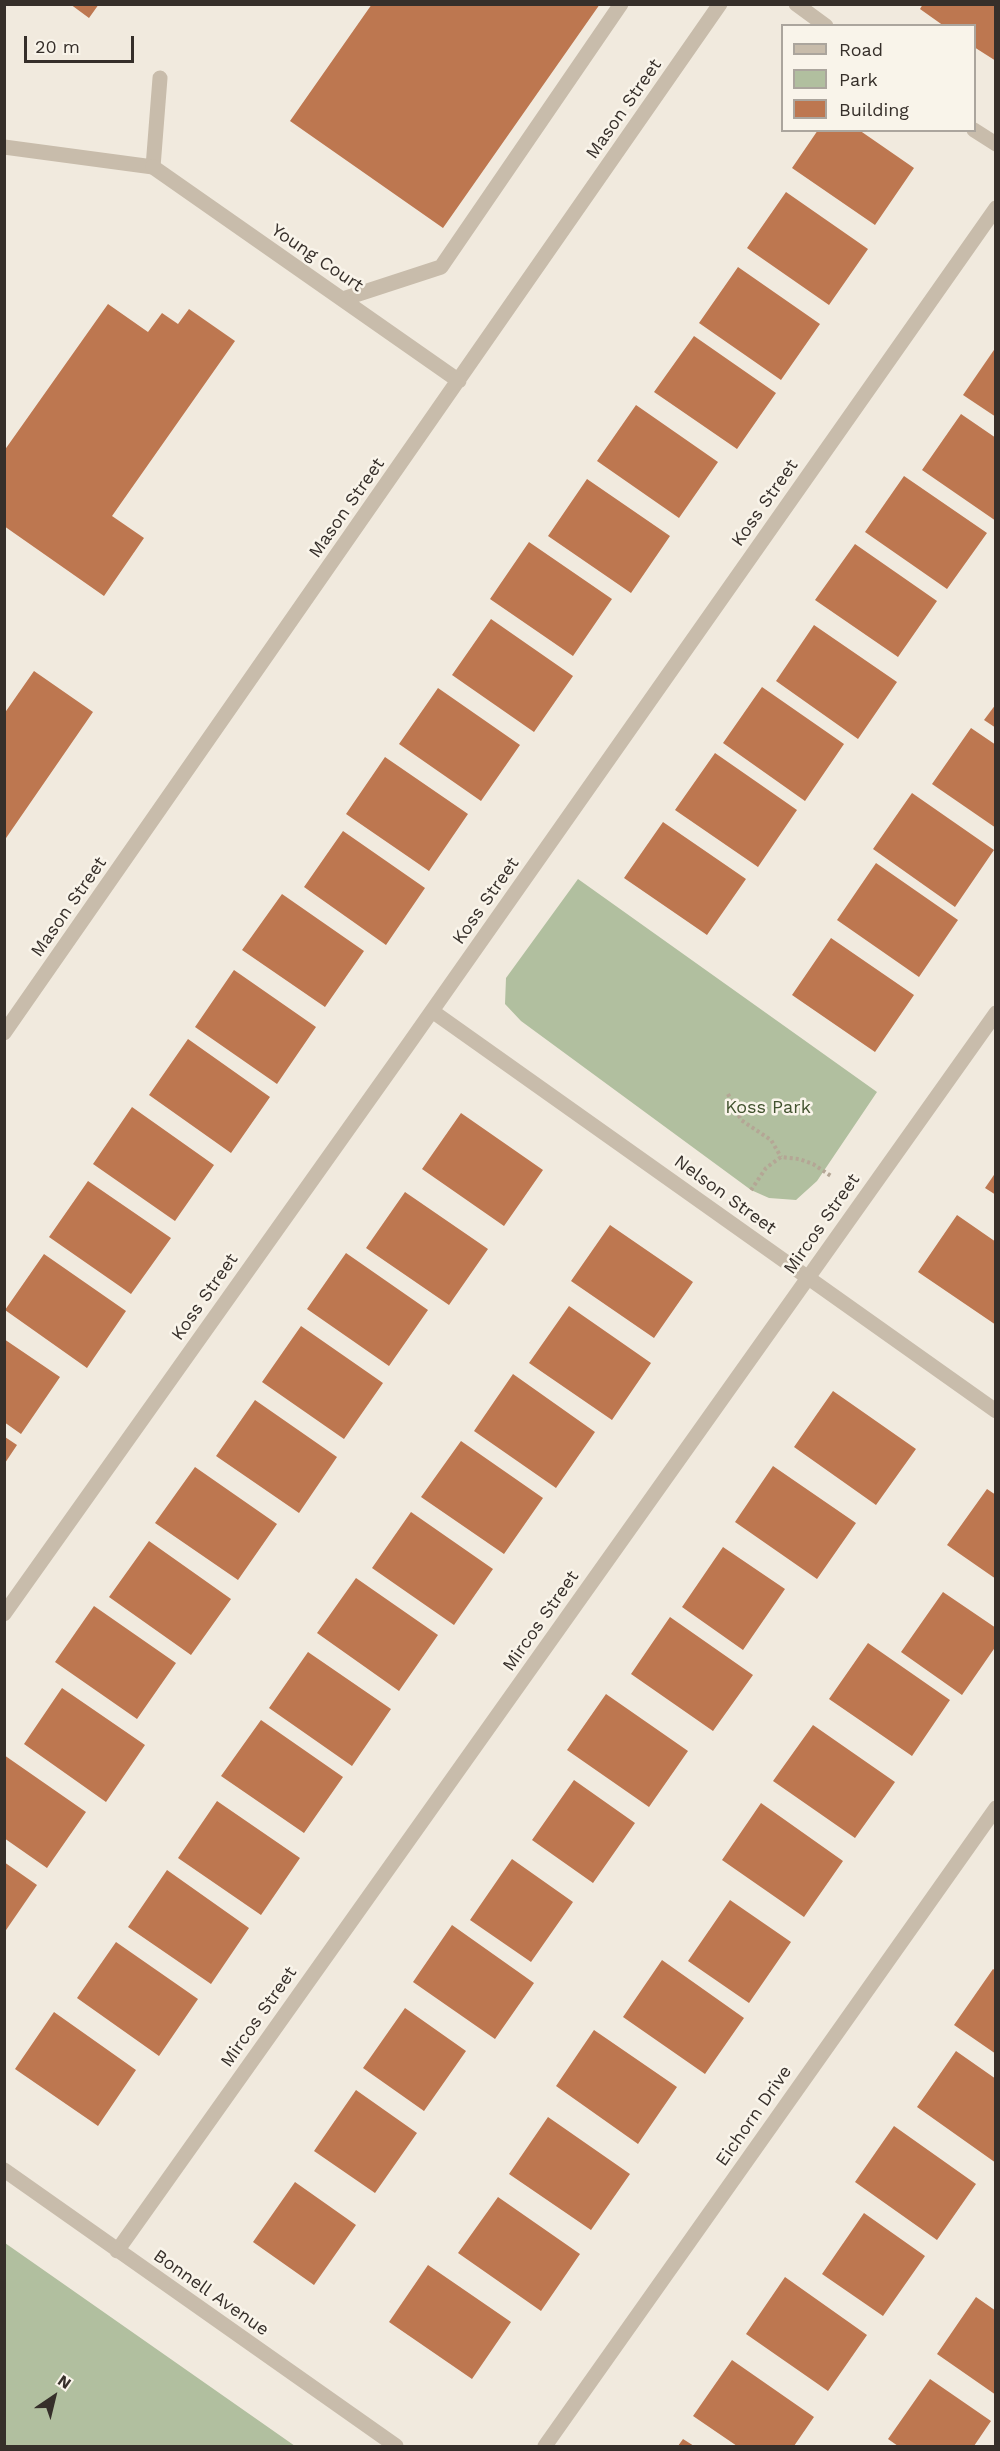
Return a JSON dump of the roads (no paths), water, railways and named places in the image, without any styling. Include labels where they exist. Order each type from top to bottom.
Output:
[{"type":"street","points":[[343,299],[441,267],[621,4]]},
{"type":"street","name":"Mason Street","points":[[4,1033],[720,4]]},
{"type":"street","points":[[796,4],[823,24]]},
{"type":"street","points":[[4,147],[153,167],[160,78]]},
{"type":"street","points":[[976,130],[996,144]]},
{"type":"street","name":"Young Court","points":[[153,167],[459,381]]},
{"type":"street","name":"Koss Street","points":[[4,1614],[432,1011],[996,208]]},
{"type":"street","name":"Nelson Street","points":[[432,1011],[996,1411]]},
{"type":"street","name":"Mircos Street","points":[[117,2251],[996,1012]]},
{"type":"street","name":"Eichorn Drive","points":[[545,2446],[996,1808]]},
{"type":"street","name":"Bonnell Avenue","points":[[4,2170],[396,2446]]},
{"type":"park label","name":"Koss Park","points":[[768,1108]]}]
